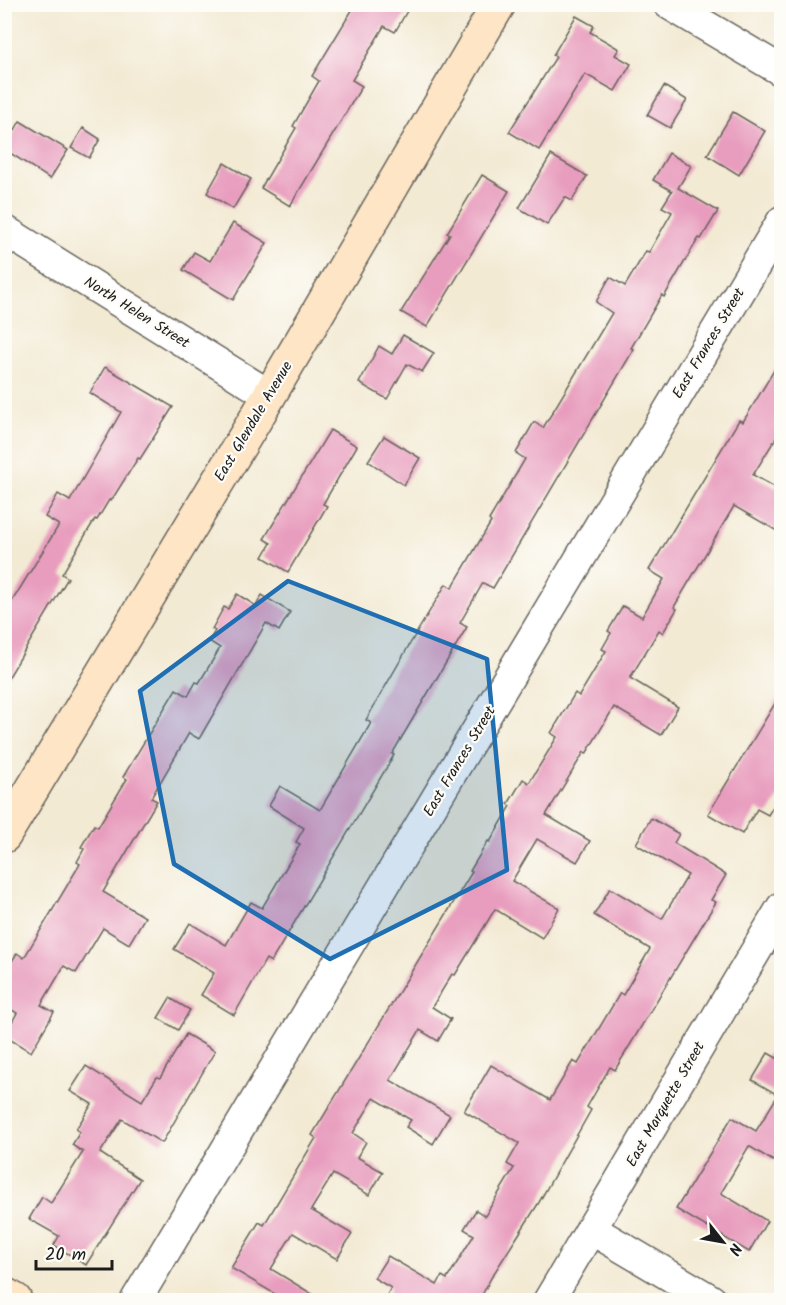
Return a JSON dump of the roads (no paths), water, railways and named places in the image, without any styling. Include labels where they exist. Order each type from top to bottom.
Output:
[{"type":"street","name":"East Glendale Avenue","points":[[4,836],[269,395],[499,4]]},
{"type":"street","points":[[669,4],[782,71]]},
{"type":"street","name":"East Frances Street","points":[[136,1300],[782,221]]},
{"type":"street","name":"North Helen Street","points":[[4,230],[269,395]]},
{"type":"street","name":"East Marquette Street","points":[[549,1300],[782,907]]},
{"type":"street","points":[[591,1229],[711,1300]]},
{"type":"street","points":[[4,1294],[15,1300]]}]
